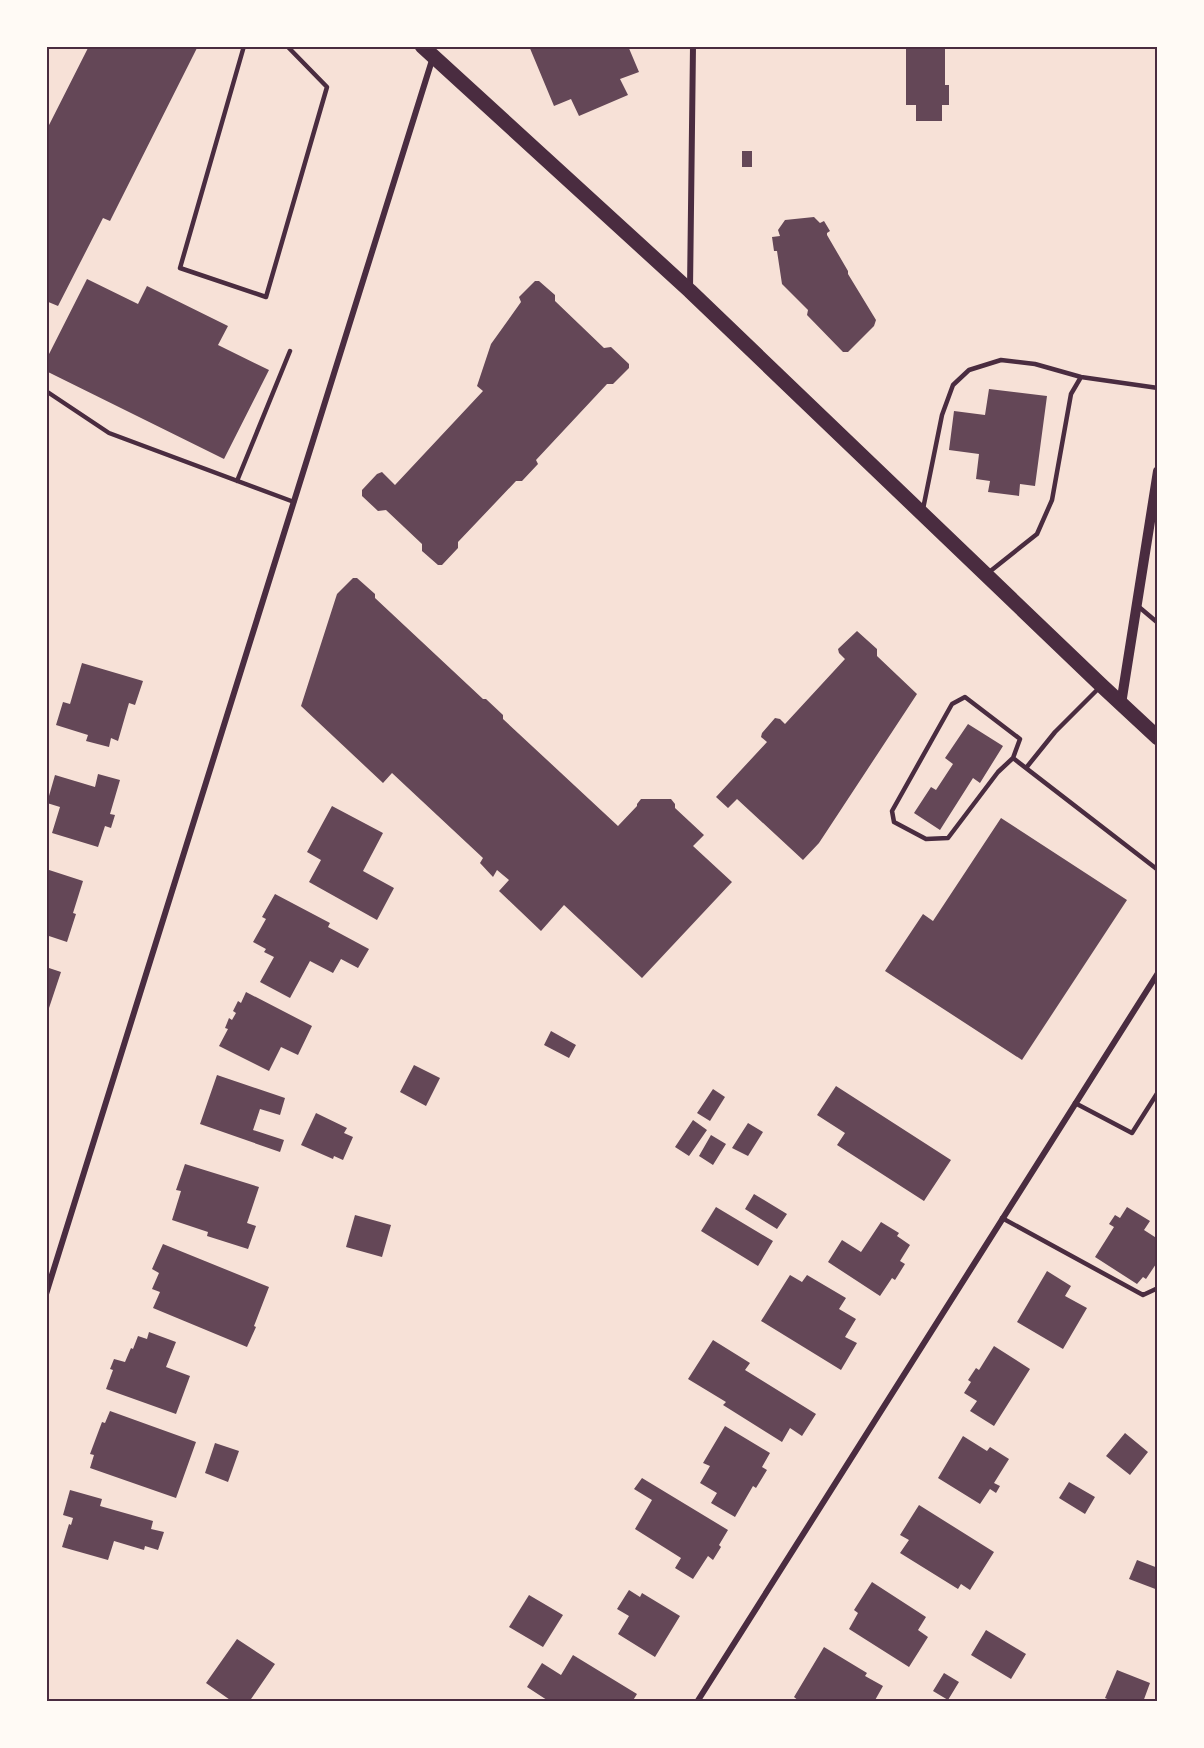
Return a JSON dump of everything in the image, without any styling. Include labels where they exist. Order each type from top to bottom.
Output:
[{"type":"main road","points":[[428,52],[690,291],[1158,738]]},
{"type":"street","points":[[690,291],[693,46]]},
{"type":"street","points":[[46,1294],[294,502],[428,52]]},
{"type":"street","points":[[1121,704],[1158,471]]},
{"type":"street","points":[[697,1701],[1158,973]]},
{"type":"lane","points":[[244,46],[180,268],[266,297],[327,87],[286,46]]},
{"type":"lane","points":[[237,481],[290,351]]},
{"type":"lane","points":[[922,514],[942,415],[953,385],[969,370],[1001,360],[1035,363],[1082,377],[1158,388]]},
{"type":"lane","points":[[986,575],[1037,534],[1052,500],[1071,394],[1082,377]]},
{"type":"lane","points":[[46,391],[109,433],[294,502]]},
{"type":"lane","points":[[1136,606],[1158,623]]},
{"type":"lane","points":[[1026,768],[1055,732],[1101,685]]},
{"type":"lane","points":[[965,697],[1020,739],[1013,758],[998,772],[948,838],[926,839],[894,822],[892,812],[952,704],[965,697]]},
{"type":"lane","points":[[1013,758],[1158,870]]},
{"type":"lane","points":[[1075,1103],[1132,1133],[1158,1092]]},
{"type":"lane","points":[[1002,1218],[1143,1295],[1158,1288]]},
{"type":"building","points":[[89,46],[198,46],[110,221],[103,218],[58,306],[46,301],[46,131]]},
{"type":"building","points":[[529,46],[628,46],[639,72],[620,79],[628,95],[579,116],[571,99],[554,106]]},
{"type":"building","points":[[906,46],[945,46],[945,85],[949,85],[949,105],[942,105],[942,121],[916,121],[916,105],[906,105]]},
{"type":"building","points":[[742,151],[752,151],[752,167],[742,167]]},
{"type":"building","points":[[814,217],[820,223],[824,221],[830,231],[827,235],[876,320],[874,326],[848,352],[843,352],[807,315],[808,310],[782,284],[777,251],[774,251],[772,237],[780,236],[778,230],[785,220]]},
{"type":"building","points":[[87,279],[138,304],[147,286],[228,326],[218,345],[269,370],[224,459],[46,371],[46,360]]},
{"type":"building","points":[[535,281],[539,281],[555,295],[555,301],[604,348],[611,347],[629,364],[629,368],[613,384],[607,384],[536,460],[538,464],[522,481],[516,481],[458,542],[458,548],[442,565],[438,565],[422,551],[422,544],[386,510],[378,511],[362,496],[362,490],[377,474],[382,472],[395,485],[483,391],[477,386],[491,344],[521,302],[519,297]]},
{"type":"building","points":[[989,389],[1047,396],[1035,486],[1020,484],[1019,496],[988,492],[990,481],[976,479],[979,454],[949,450],[954,411],[985,415]]},
{"type":"building","points":[[353,578],[357,578],[375,594],[375,598],[483,699],[486,699],[503,715],[503,719],[618,826],[641,799],[671,799],[675,808],[704,835],[693,846],[732,882],[642,978],[564,905],[541,931],[499,891],[509,880],[497,870],[493,877],[480,863],[483,858],[392,773],[383,783],[301,706],[337,594]]},
{"type":"building","points":[[857,631],[877,649],[877,656],[917,694],[819,843],[803,860],[737,799],[728,808],[716,797],[767,742],[761,737],[762,733],[775,718],[785,724],[845,659],[838,649]]},
{"type":"building","points":[[82,663],[143,681],[135,705],[129,703],[118,741],[111,738],[109,747],[86,741],[88,735],[56,725],[63,702],[70,704]]},
{"type":"building","points":[[968,724],[1003,746],[980,783],[973,778],[940,830],[914,813],[931,787],[936,790],[953,764],[945,758]]},
{"type":"building","points":[[98,774],[120,780],[110,814],[115,815],[111,828],[105,826],[98,847],[52,833],[60,807],[47,803],[55,775],[95,787]]},
{"type":"building","points":[[332,806],[383,833],[363,871],[394,888],[377,920],[309,882],[321,860],[307,852]]},
{"type":"building","points":[[1001,818],[1127,900],[1022,1060],[885,971],[923,914],[933,921]]},
{"type":"building","points":[[46,869],[83,881],[67,942],[46,935]]},
{"type":"building","points":[[275,894],[330,923],[328,927],[369,949],[358,968],[341,959],[333,973],[310,961],[290,998],[260,982],[274,957],[264,952],[266,949],[253,942],[266,919],[262,917]]},
{"type":"building","points":[[46,967],[61,972],[47,1014],[46,1014]]},
{"type":"building","points":[[246,992],[312,1026],[298,1055],[281,1047],[269,1071],[219,1046],[228,1029],[225,1028],[229,1018],[232,1020],[238,1001],[241,1003]]},
{"type":"building","points":[[551,1031],[576,1045],[569,1058],[544,1045]]},
{"type":"building","points":[[414,1065],[440,1078],[426,1106],[400,1092]]},
{"type":"building","points":[[217,1075],[285,1098],[280,1115],[260,1109],[253,1130],[284,1140],[280,1152],[200,1124]]},
{"type":"building","points":[[836,1086],[951,1160],[924,1201],[837,1145],[845,1133],[817,1115]]},
{"type":"building","points":[[713,1089],[725,1097],[710,1121],[697,1113]]},
{"type":"building","points":[[316,1113],[347,1128],[344,1133],[353,1137],[343,1160],[334,1156],[333,1159],[301,1145]]},
{"type":"building","points":[[693,1120],[707,1130],[689,1156],[675,1147]]},
{"type":"building","points":[[748,1123],[763,1132],[748,1156],[732,1148]]},
{"type":"building","points":[[711,1135],[726,1144],[713,1165],[699,1156]]},
{"type":"building","points":[[185,1164],[259,1187],[247,1223],[256,1226],[248,1249],[207,1236],[208,1232],[172,1220],[181,1191],[176,1190]]},
{"type":"building","points":[[754,1194],[787,1214],[777,1229],[745,1209]]},
{"type":"building","points":[[716,1207],[773,1241],[758,1266],[701,1231]]},
{"type":"building","points":[[1127,1207],[1150,1221],[1144,1230],[1158,1239],[1156,1256],[1158,1261],[1146,1279],[1143,1277],[1137,1284],[1095,1257],[1114,1227],[1109,1224],[1115,1215],[1120,1218]]},
{"type":"building","points":[[355,1215],[391,1225],[382,1257],[346,1247]]},
{"type":"building","points":[[881,1222],[899,1233],[897,1236],[910,1245],[900,1261],[905,1264],[895,1280],[892,1278],[880,1296],[828,1262],[842,1240],[861,1252]]},
{"type":"building","points":[[163,1244],[269,1287],[247,1347],[153,1308],[160,1292],[152,1289],[159,1273],[152,1269]]},
{"type":"building","points":[[1047,1271],[1071,1286],[1065,1296],[1087,1308],[1063,1349],[1017,1322]]},
{"type":"building","points":[[790,1275],[802,1282],[807,1275],[846,1298],[839,1309],[856,1319],[845,1337],[857,1343],[841,1370],[761,1321]]},
{"type":"building","points":[[149,1332],[176,1342],[166,1367],[190,1376],[176,1414],[106,1389],[113,1370],[110,1369],[114,1359],[125,1362],[138,1336],[147,1339]]},
{"type":"building","points":[[713,1340],[750,1363],[745,1370],[816,1414],[802,1436],[790,1428],[782,1442],[723,1405],[726,1402],[688,1379]]},
{"type":"building","points":[[994,1346],[1030,1369],[994,1426],[970,1411],[977,1401],[964,1393],[971,1382],[968,1380],[976,1368],[979,1370]]},
{"type":"building","points":[[110,1411],[196,1442],[176,1498],[90,1468],[94,1455],[90,1454],[102,1422],[105,1423]]},
{"type":"building","points":[[725,1426],[770,1453],[762,1467],[767,1470],[756,1488],[753,1486],[735,1517],[711,1503],[717,1493],[700,1483],[710,1466],[703,1463]]},
{"type":"building","points":[[1125,1433],[1148,1452],[1130,1475],[1106,1456]]},
{"type":"building","points":[[963,1436],[987,1451],[990,1447],[1009,1459],[994,1483],[1000,1486],[996,1493],[990,1489],[980,1504],[938,1478]]},
{"type":"building","points":[[215,1443],[239,1451],[228,1482],[205,1473]]},
{"type":"building","points":[[642,1478],[728,1530],[713,1560],[708,1556],[693,1579],[675,1568],[681,1558],[635,1529],[652,1500],[634,1489]]},
{"type":"building","points":[[1069,1482],[1095,1497],[1085,1514],[1059,1498]]},
{"type":"building","points":[[70,1490],[102,1499],[100,1506],[153,1521],[151,1529],[164,1532],[158,1550],[145,1546],[144,1550],[114,1541],[108,1560],[62,1547],[73,1518],[63,1515]]},
{"type":"building","points":[[919,1505],[994,1552],[970,1590],[961,1584],[958,1589],[900,1553],[909,1540],[900,1535]]},
{"type":"building","points":[[1137,1560],[1158,1568],[1158,1590],[1129,1579]]},
{"type":"building","points":[[872,1582],[926,1617],[918,1630],[928,1637],[909,1667],[849,1629],[858,1613],[854,1610]]},
{"type":"building","points":[[629,1590],[640,1597],[642,1593],[680,1616],[655,1657],[618,1634],[629,1616],[617,1609]]},
{"type":"building","points":[[529,1595],[563,1615],[543,1647],[509,1627]]},
{"type":"building","points":[[986,1630],[1026,1654],[1011,1679],[971,1655]]},
{"type":"building","points":[[237,1639],[275,1664],[249,1702],[233,1702],[206,1683]]},
{"type":"building","points":[[824,1647],[867,1673],[865,1676],[883,1686],[874,1702],[800,1702],[794,1697]]},
{"type":"building","points":[[573,1655],[637,1694],[632,1702],[550,1702],[527,1687],[542,1663],[561,1675]]},
{"type":"building","points":[[1117,1670],[1150,1683],[1143,1702],[1114,1702],[1105,1698]]},
{"type":"building","points":[[944,1673],[959,1682],[948,1700],[933,1691]]}]
